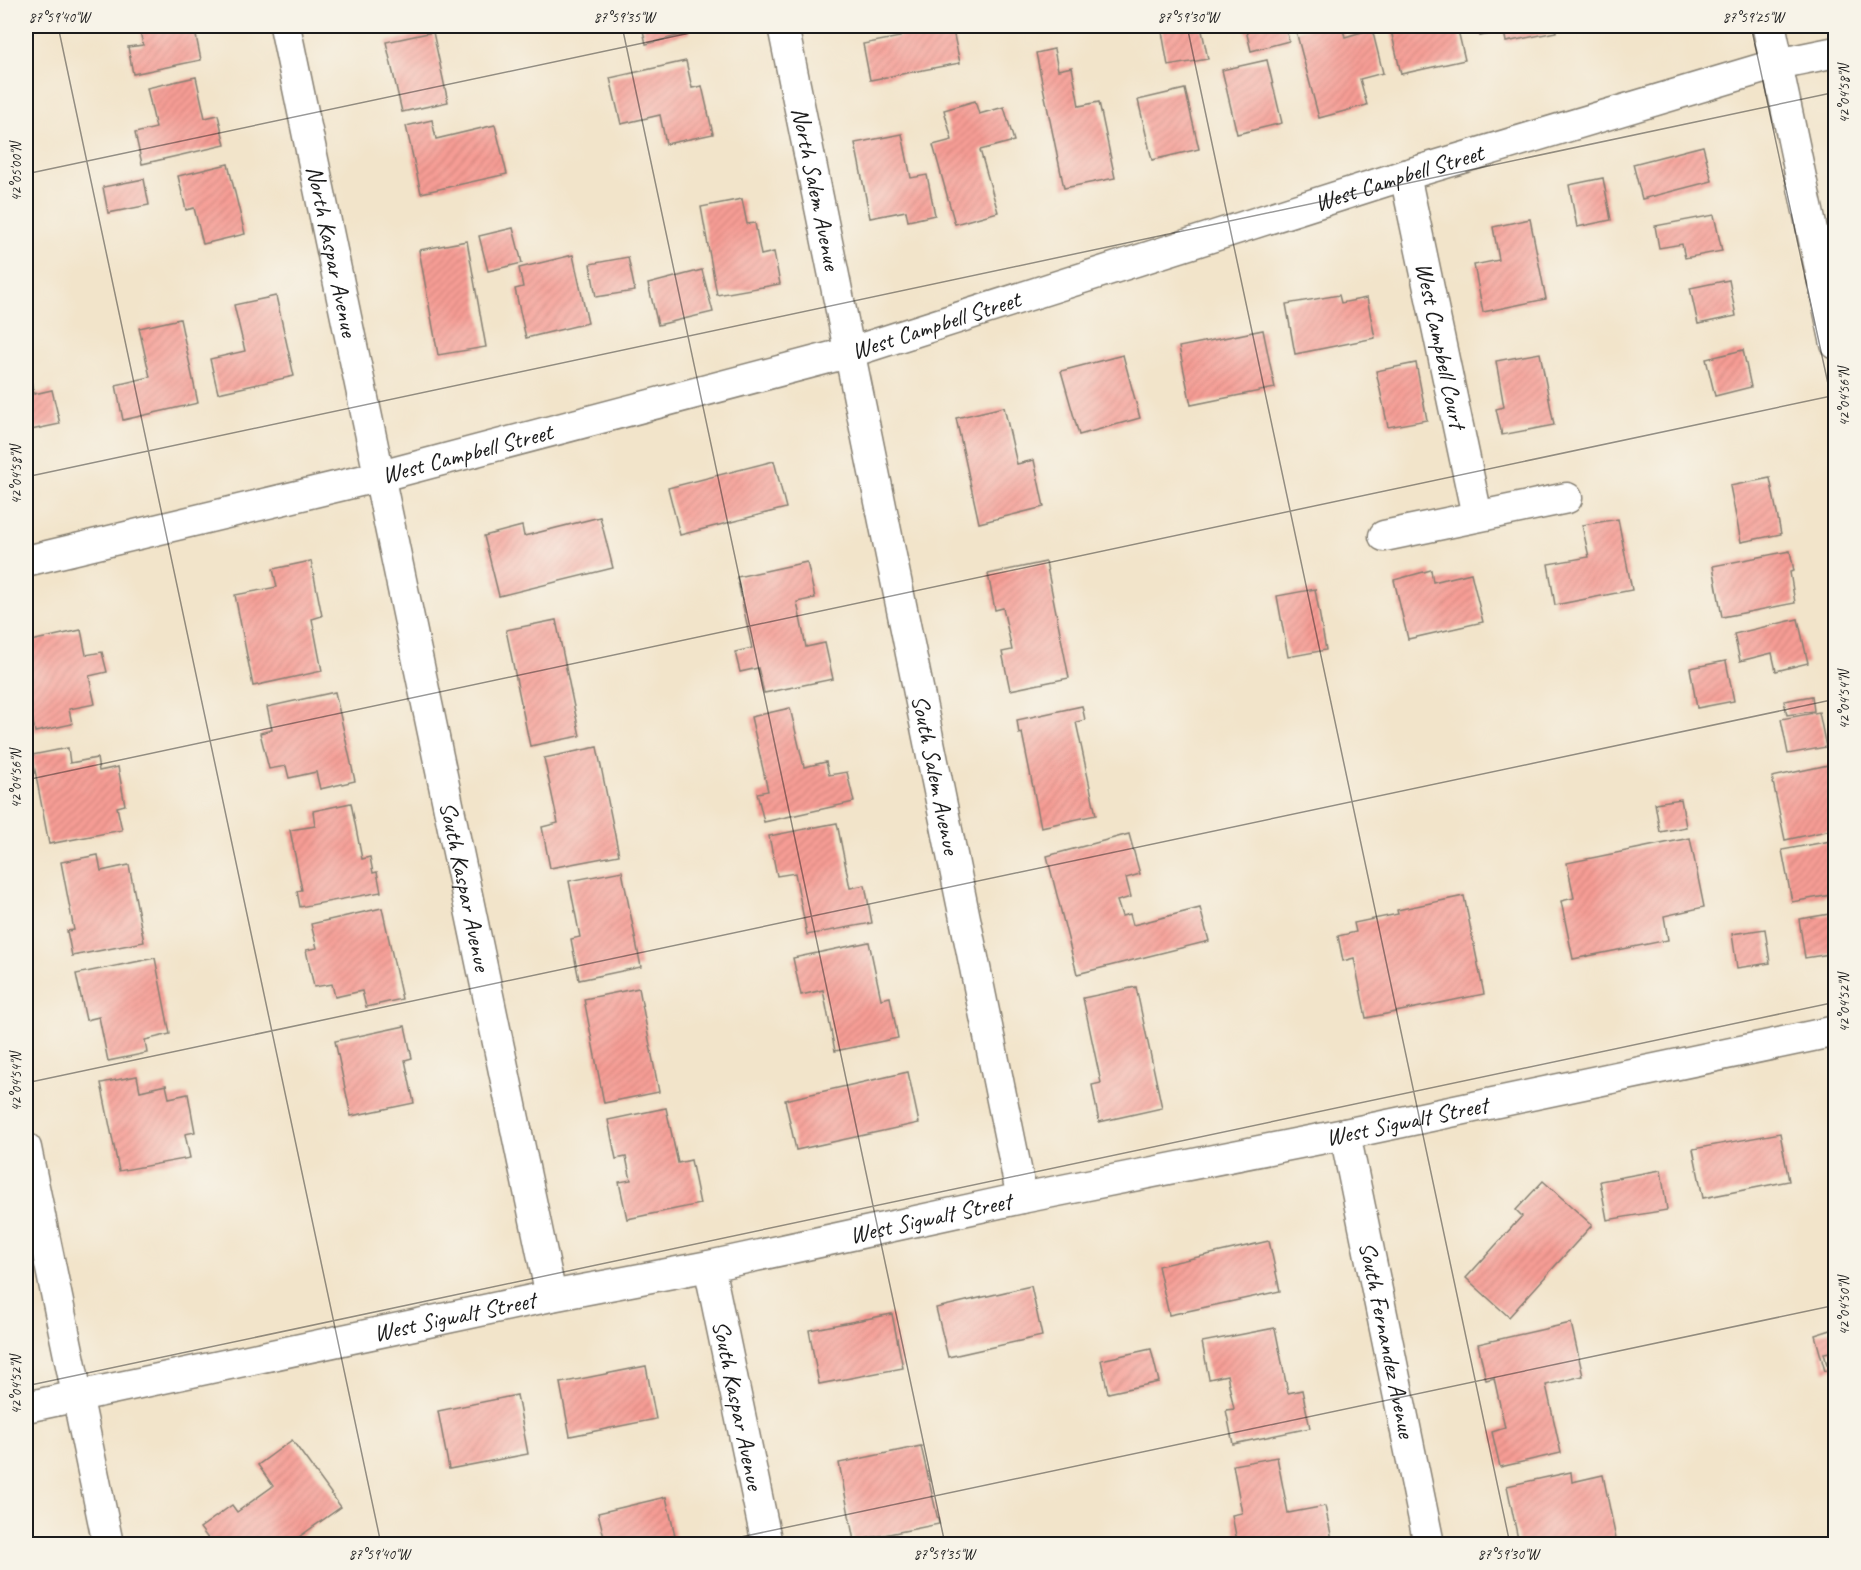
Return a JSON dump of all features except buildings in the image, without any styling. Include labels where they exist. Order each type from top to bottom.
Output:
[{"type":"street","name":"North Kaspar Avenue","points":[[285,26],[381,476]]},
{"type":"street","name":"North Salem Avenue","points":[[783,26],[851,352]]},
{"type":"street","points":[[1769,26],[1836,344]]},
{"type":"street","name":"West Campbell Street","points":[[26,561],[381,476],[851,352],[1405,175],[1777,64],[1836,52]]},
{"type":"street","name":"West Campbell Court","points":[[1405,175],[1477,516]]},
{"type":"street","name":"South Salem Avenue","points":[[851,352],[1022,1197]]},
{"type":"street","name":"South Kaspar Avenue","points":[[381,476],[551,1296]]},
{"type":"street","points":[[1384,536],[1567,498]]},
{"type":"street","name":"West Sigwalt Street","points":[[26,1407],[551,1296],[710,1266],[1022,1197],[1346,1134],[1836,1031]]},
{"type":"street","name":"South Fernandez Avenue","points":[[1346,1134],[1429,1545]]},
{"type":"street","points":[[26,1148],[108,1545]]},
{"type":"street","name":"South Kaspar Avenue","points":[[710,1266],[767,1545]]}]
